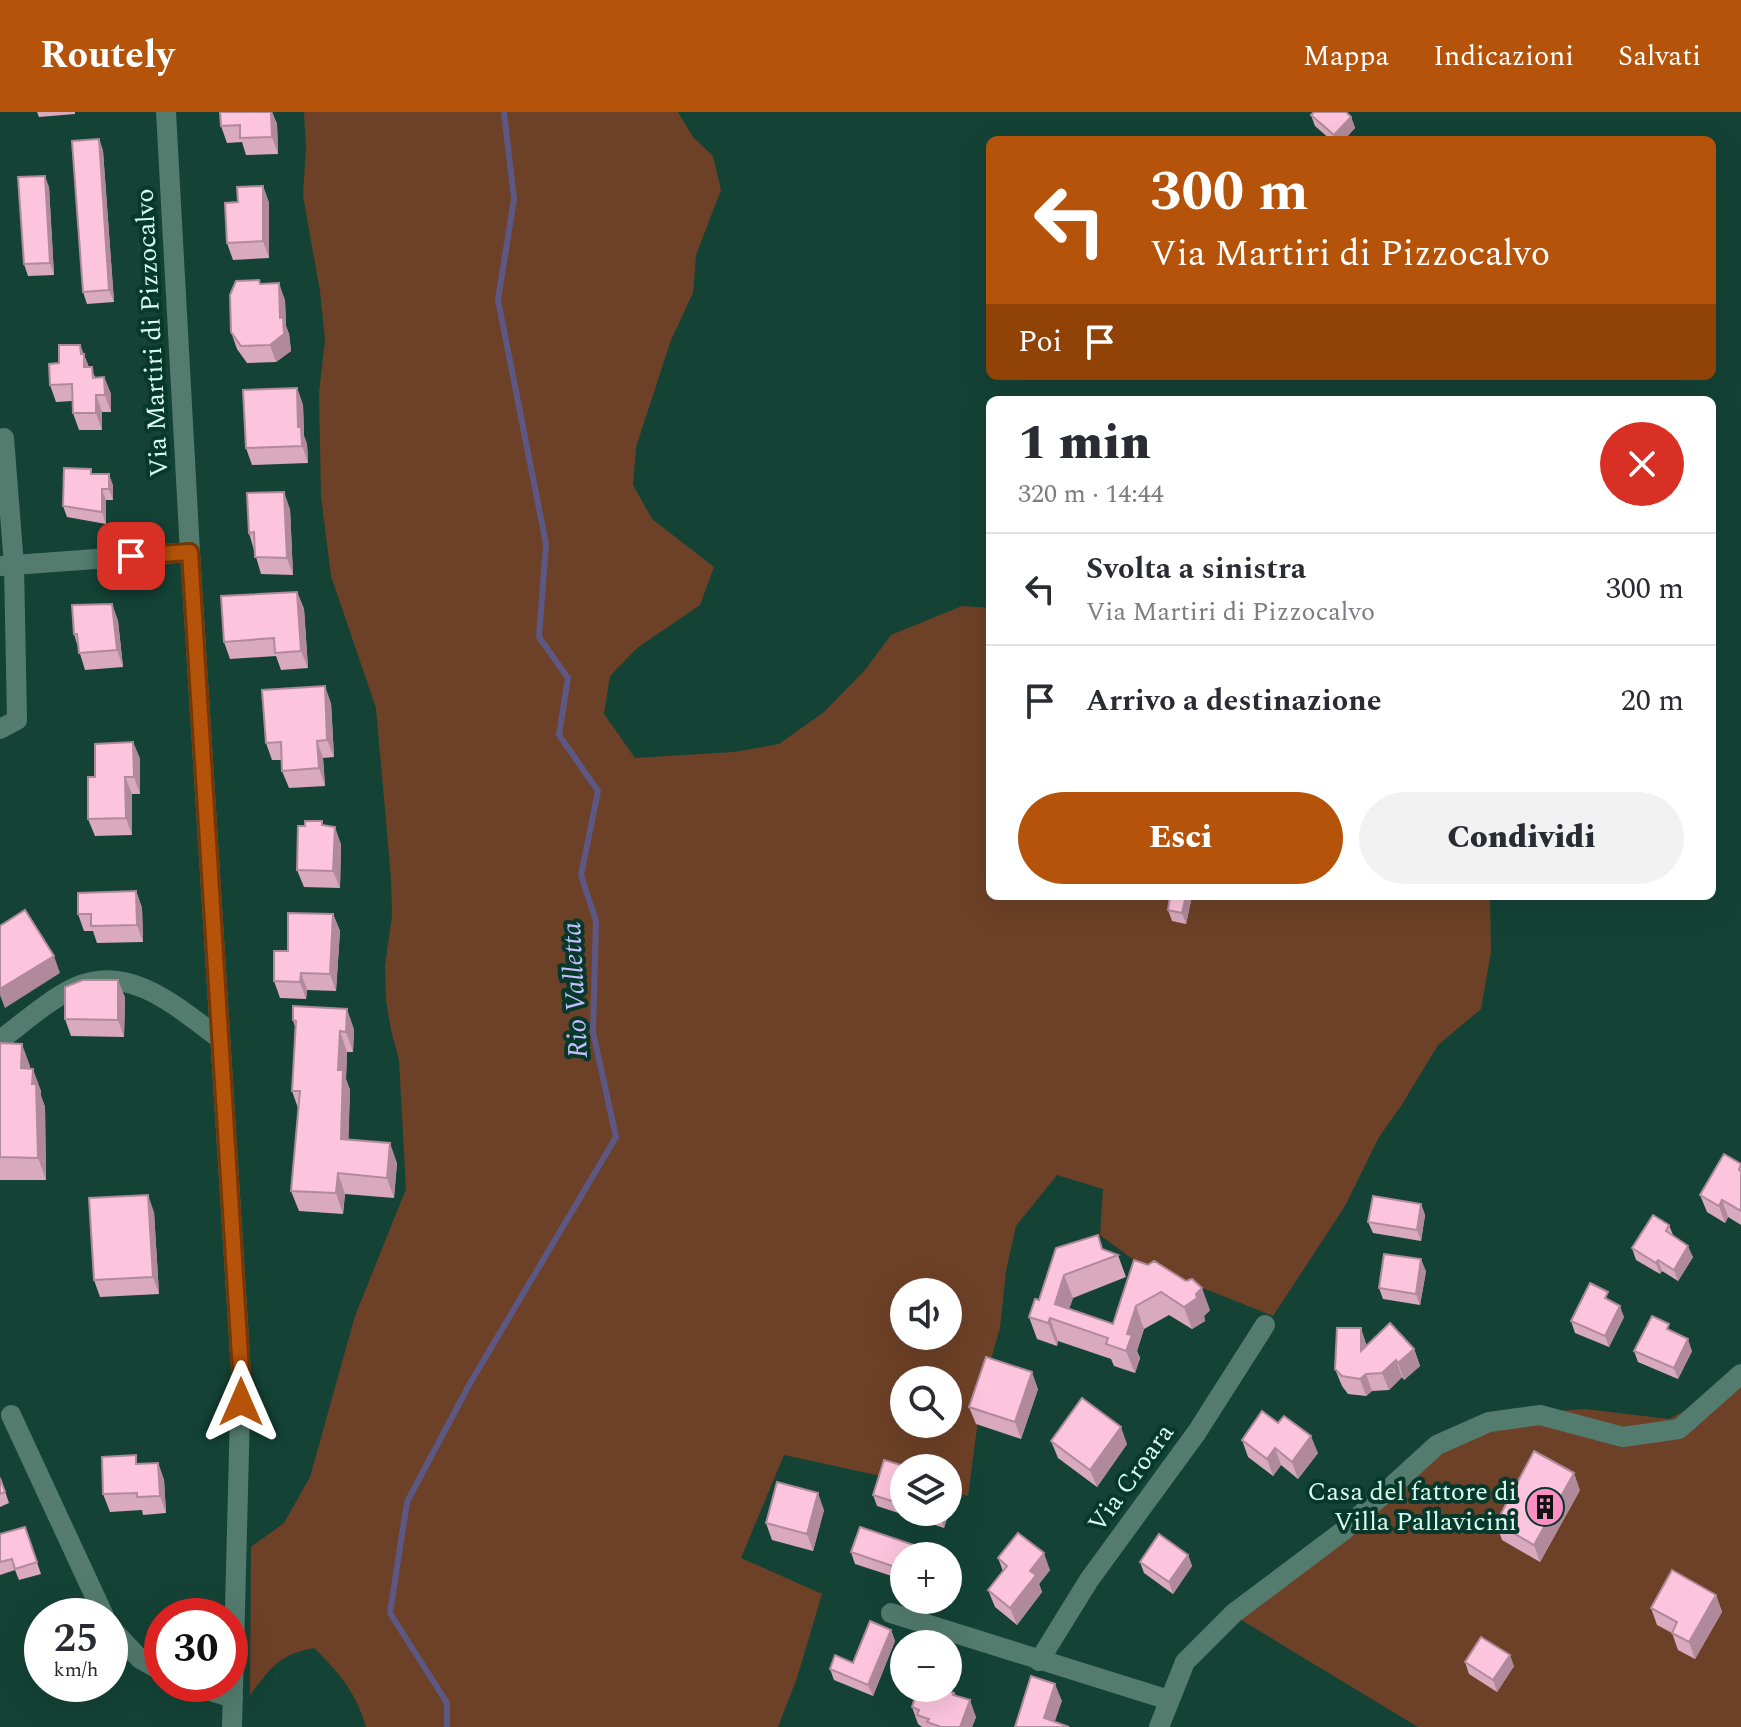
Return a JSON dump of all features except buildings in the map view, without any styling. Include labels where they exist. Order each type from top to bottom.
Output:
[{"type":"street","name":"Via Martiri di Pizzocalvo","points":[[166,112],[241,1372],[235,1598]]},
{"type":"street","points":[[0,729],[17,720],[7,565],[4,438]]},
{"type":"street","points":[[7,565],[190,552]]},
{"type":"street","points":[[0,1040],[74,988],[96,980],[120,980],[142,987],[170,1002],[219,1038]]},
{"type":"street","name":"Via Croara","points":[[1039,1661],[1089,1580],[1197,1432],[1265,1325]]},
{"type":"street","points":[[1159,1727],[1185,1662],[1234,1613],[1343,1531],[1437,1445],[1489,1422],[1540,1415],[1623,1437],[1679,1429],[1741,1374]]},
{"type":"street","points":[[11,1415],[96,1598]]},
{"type":"street","points":[[894,1614],[1169,1700]]},
{"type":"street","points":[[128,1646],[144,1661]]},
{"type":"street","name":"Via Martiri di Pizzocalvo","points":[[232,1727],[233,1702]]},
{"type":"shaded area","points":[[304,112],[678,112],[693,137],[713,156],[721,190],[696,255],[693,293],[671,340],[636,447],[633,485],[652,519],[714,567],[700,605],[637,648],[610,676],[604,714],[635,758],[734,752],[779,744],[824,712],[865,670],[891,635],[962,606],[986,608],[986,900],[1490,900],[1491,952],[1481,1009],[1438,1045],[1379,1137],[1345,1206],[1273,1316],[1135,1261],[1100,1235],[1103,1189],[1057,1175],[1016,1226],[1006,1271],[1000,1328],[982,1390],[968,1496],[962,1494],[962,1454],[890,1454],[890,1478],[784,1455],[741,1558],[822,1594],[797,1678],[778,1727],[366,1727],[346,1684],[314,1648],[284,1658],[250,1695],[251,1547],[284,1523],[310,1477],[355,1316],[406,1189],[399,1060],[386,1000],[385,966],[392,916],[391,878],[376,708],[331,576],[321,496],[319,393],[325,340],[320,291],[303,196],[306,147]]},
{"type":"shaded area","points":[[1741,1377],[1741,1727],[1418,1727],[1233,1615],[1446,1451],[1502,1415],[1585,1409],[1669,1419]]},
{"type":"waterway","name":"Rio Valletta","points":[[447,1727],[447,1703],[390,1613],[407,1502],[469,1385],[616,1137],[593,1032],[596,921],[581,875],[598,791],[559,735],[568,678],[539,637],[546,544],[498,300],[514,199],[504,112]]},
{"type":"place","name":"Casa del fattore di Villa Pallavicini","points":[[1545,1507]]},
{"type":"route","points":[[131,556],[190,552],[241,1402]]}]
